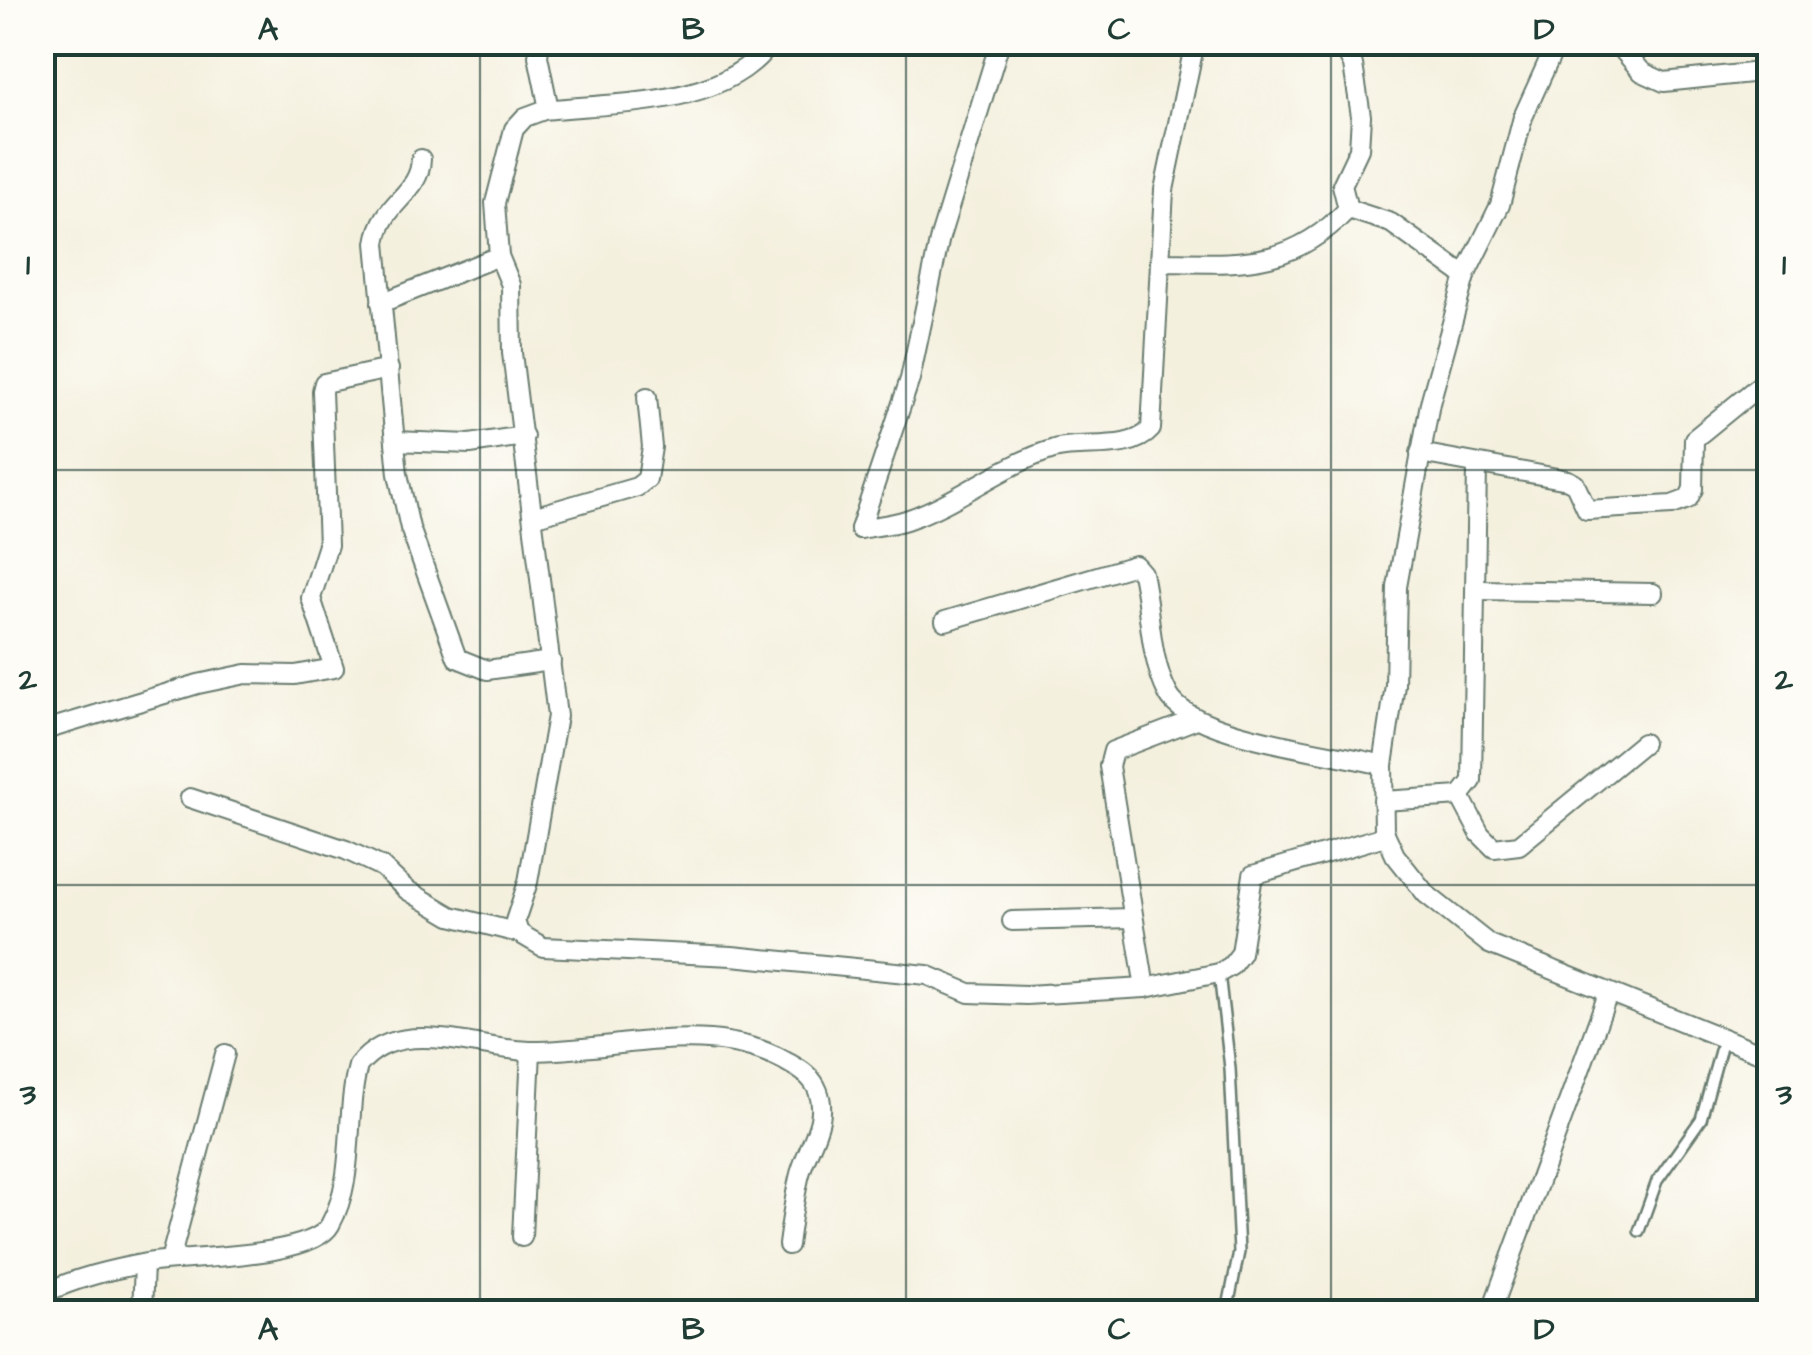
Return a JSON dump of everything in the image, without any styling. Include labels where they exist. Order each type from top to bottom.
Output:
[{"type":"street","points":[[540,42],[538,56],[549,109]]},
{"type":"street","points":[[519,933],[517,913],[528,882],[556,716],[512,353],[512,285],[500,256],[495,197],[514,130],[525,117],[549,109],[708,86],[754,63],[768,44],[809,42]]},
{"type":"street","points":[[1000,42],[940,237],[910,380],[860,529],[906,520],[1002,469],[1049,451],[1081,443],[1126,442],[1147,434],[1155,413],[1154,344],[1170,146],[1195,42]]},
{"type":"street","points":[[1341,42],[1353,65],[1361,116],[1358,149],[1342,185],[1348,210]]},
{"type":"street","points":[[1557,42],[1523,117],[1500,206],[1465,276],[1420,453],[1399,568],[1395,685],[1383,765],[1385,836],[1426,894],[1479,938],[1608,994],[1770,1057]]},
{"type":"street","points":[[1616,42],[1642,72],[1664,82],[1770,71]]},
{"type":"street","points":[[421,159],[414,184],[378,225],[381,303],[395,441],[410,528],[457,658],[487,670],[551,660]]},
{"type":"street","points":[[1160,262],[1230,263],[1306,247],[1348,210]]},
{"type":"street","points":[[1348,210],[1391,223],[1465,276]]},
{"type":"street","points":[[381,303],[500,256]]},
{"type":"street","points":[[42,731],[198,684],[246,674],[295,675],[334,668],[311,598],[328,545],[322,390],[324,383],[336,377],[389,369]]},
{"type":"street","points":[[1420,453],[1568,480],[1575,484],[1586,510],[1682,503],[1693,489],[1694,439],[1770,376]]},
{"type":"street","points":[[534,517],[637,488],[647,479],[652,447],[647,396]]},
{"type":"street","points":[[395,441],[470,444],[524,436]]},
{"type":"street","points":[[1383,800],[1460,796],[1470,788],[1478,590],[1477,466]]},
{"type":"street","points":[[945,620],[1136,565],[1142,573],[1152,638],[1168,695],[1194,720],[1383,765]]},
{"type":"street","points":[[1478,590],[1653,593]]},
{"type":"street","points":[[1145,988],[1109,766],[1113,751],[1194,720]]},
{"type":"street","points":[[1460,796],[1480,834],[1494,848],[1519,845],[1643,743]]},
{"type":"street","points":[[190,798],[346,850],[382,867],[406,890],[451,916],[519,933],[543,947],[732,956],[926,974],[969,993],[1026,996],[1145,988],[1219,973],[1241,954],[1253,876],[1385,836]]},
{"type":"street","points":[[1012,921],[1133,918]]},
{"type":"street","points":[[1491,1312],[1608,994]]},
{"type":"street","points":[[42,1294],[77,1278],[144,1264],[274,1250],[316,1239],[330,1227],[347,1174],[352,1086],[358,1066],[368,1053],[418,1038],[531,1051],[627,1041],[698,1040],[766,1050],[807,1073],[818,1089],[822,1108],[799,1174],[788,1246]]},
{"type":"street","points":[[522,1237],[531,1051]]},
{"type":"street","points":[[170,1260],[225,1054]]},
{"type":"street","points":[[142,1312],[144,1264]]},
{"type":"lane","points":[[1219,973],[1230,1068],[1239,1252],[1227,1312]]},
{"type":"lane","points":[[1640,1231],[1656,1181],[1701,1119],[1723,1040]]}]
